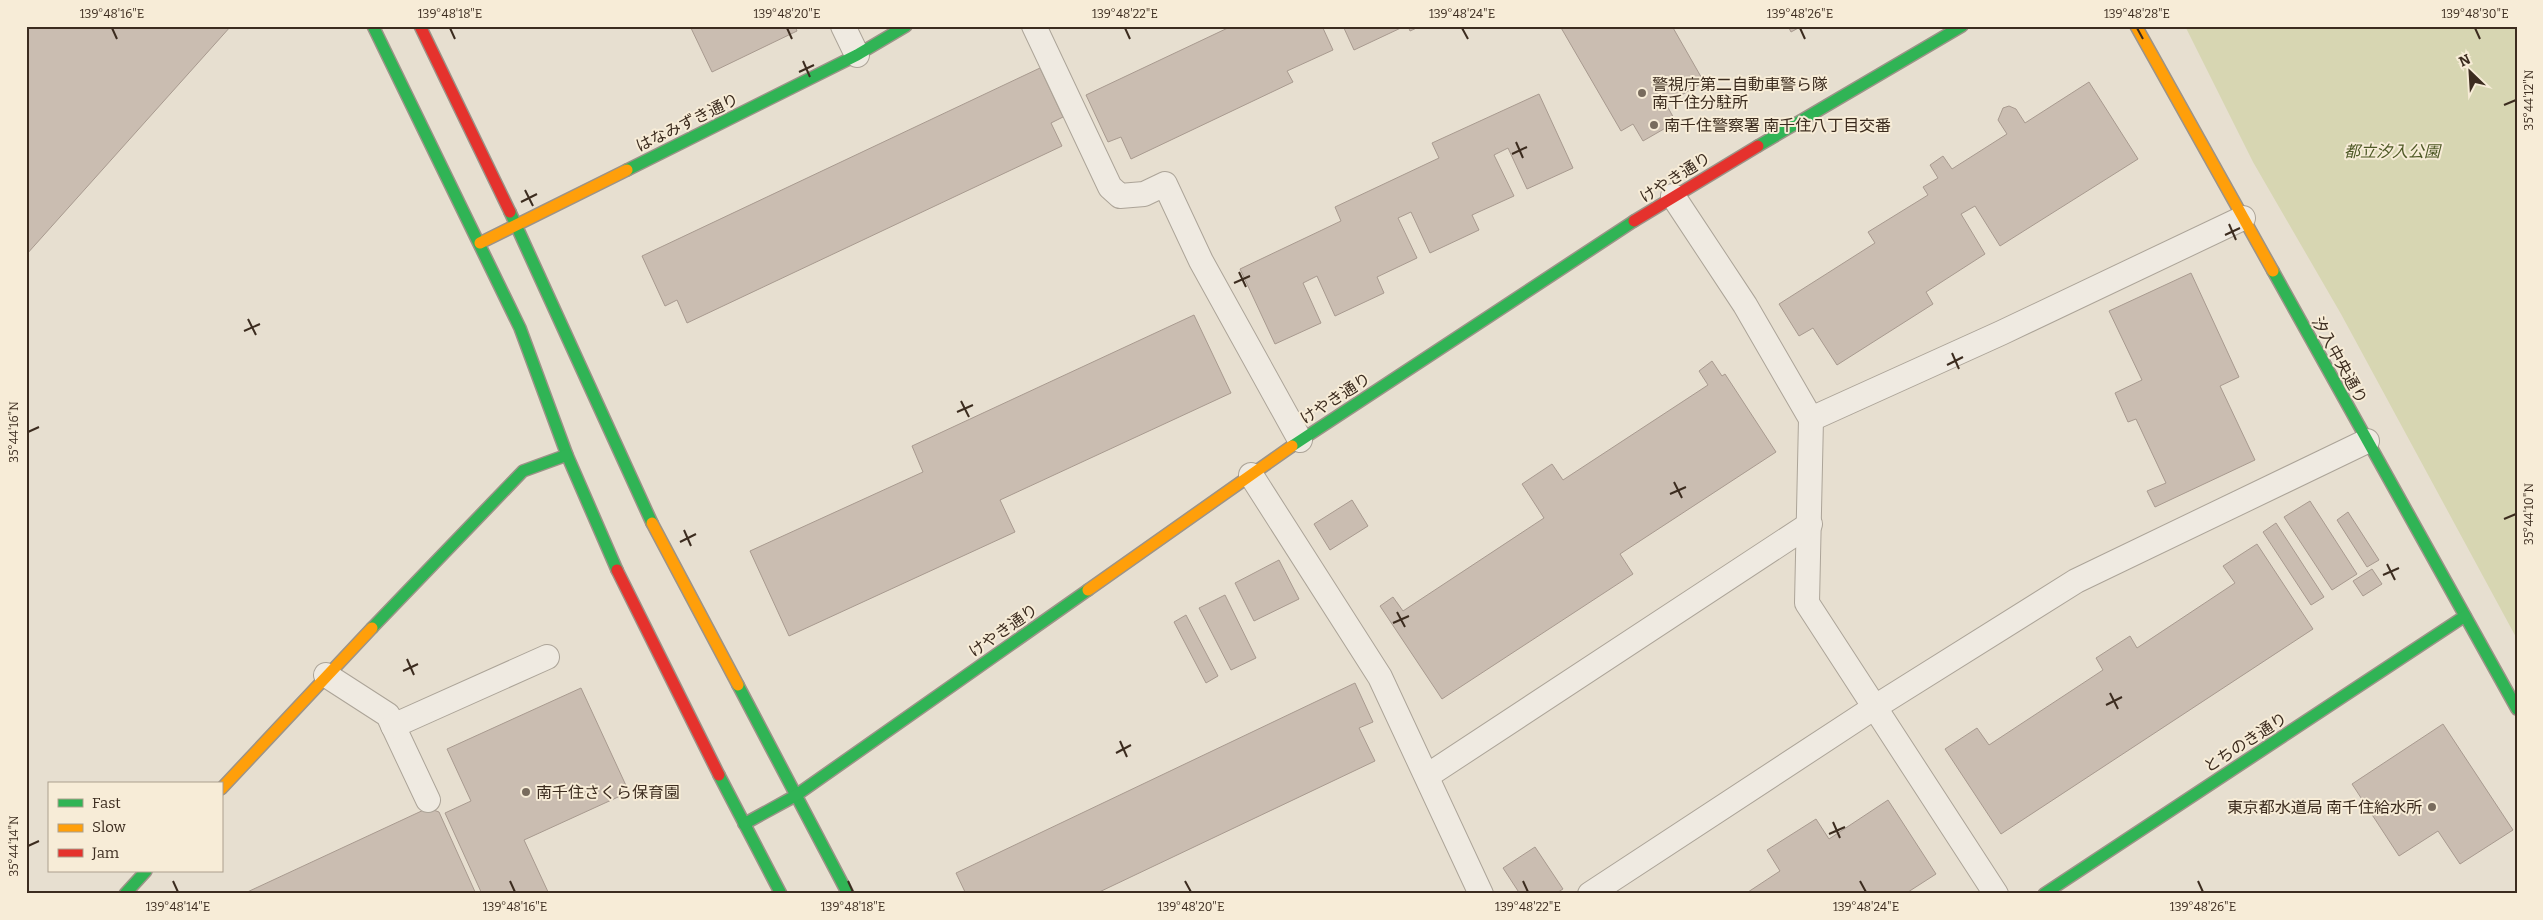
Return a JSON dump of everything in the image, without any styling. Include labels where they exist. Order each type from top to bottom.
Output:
[{"type":"street","points":[[373,26],[520,328],[567,454],[602,540],[781,894]]},
{"type":"street","points":[[420,26],[516,224],[652,523],[848,894]]},
{"type":"street","name":"はなみずき通り","points":[[480,243],[857,55],[906,26]]},
{"type":"street","name":"けやき通り","points":[[744,824],[795,796],[1300,440],[1673,196],[1962,26]]},
{"type":"street","name":"汐入中央通り","points":[[2136,26],[2517,709]]},
{"type":"street","points":[[222,788],[326,675],[524,471],[567,454]]},
{"type":"street","name":"とちのき通り","points":[[2044,894],[2465,616]]},
{"type":"street","points":[[126,894],[145,872]]},
{"type":"lane","points":[[843,26],[857,55]]},
{"type":"lane","points":[[1034,26],[1110,186],[1120,196],[1144,194],[1165,184],[1201,261],[1300,440]]},
{"type":"lane","points":[[1673,196],[1745,305],[1812,419],[1807,603],[1996,894]]},
{"type":"lane","points":[[1812,419],[2243,218]]},
{"type":"lane","points":[[1590,894],[1875,708],[2076,581],[2368,441]]},
{"type":"lane","points":[[1251,475],[1380,677],[1481,894]]},
{"type":"lane","points":[[1426,776],[1810,524]]},
{"type":"lane","points":[[393,726],[547,657]]},
{"type":"lane","points":[[326,675],[388,715],[428,800]]},
{"type":"green space","name":"都立汐入公園","points":[[2185,26],[2517,26],[2517,639],[2341,314],[2253,162]]},
{"type":"building","points":[[26,26],[231,26],[26,255]]},
{"type":"building","points":[[690,26],[795,26],[797,31],[712,72]]},
{"type":"building","points":[[1232,26],[1322,26],[1333,50],[1287,71],[1293,82],[1131,159],[1121,137],[1108,142],[1086,95]]},
{"type":"building","points":[[1343,26],[1405,26],[1354,50]]},
{"type":"building","points":[[1408,26],[1421,26],[1410,31]]},
{"type":"building","name":"警視庁第二自動車警ら隊 南千住分駐所","points":[[1560,26],[1672,26],[1704,82],[1666,104],[1676,122],[1643,141],[1633,124],[1621,131]]},
{"type":"building","points":[[1788,26],[1802,26],[1791,32]]},
{"type":"building","points":[[1040,68],[1063,117],[1051,123],[1062,146],[687,323],[677,300],[665,306],[642,256]]},
{"type":"building","points":[[2089,82],[2138,159],[2000,246],[1975,206],[1961,214],[1985,254],[1926,292],[1933,304],[1837,365],[1813,328],[1799,336],[1779,304],[1875,243],[1868,232],[1928,195],[1923,187],[1938,178],[1930,165],[1943,156],[1952,169],[2007,134],[1998,120],[2003,108],[2009,106],[2016,109],[2025,123]]},
{"type":"building","points":[[1539,94],[1573,168],[1527,189],[1508,148],[1494,155],[1514,196],[1472,215],[1479,230],[1430,253],[1411,212],[1398,218],[1417,258],[1377,277],[1384,293],[1335,316],[1317,276],[1303,283],[1321,323],[1275,344],[1240,269],[1341,221],[1335,207],[1439,158],[1432,143]]},
{"type":"building","points":[[2191,273],[2239,377],[2220,386],[2255,460],[2155,507],[2147,491],[2166,483],[2136,419],[2128,422],[2115,393],[2142,380],[2109,311]]},
{"type":"building","points":[[1194,315],[1231,393],[1000,500],[1015,532],[789,636],[750,551],[923,472],[912,446]]},
{"type":"building","points":[[1712,361],[1722,376],[1725,374],[1776,452],[1620,554],[1633,574],[1442,699],[1380,606],[1393,597],[1403,611],[1544,518],[1522,484],[1552,464],[1563,480],[1708,385],[1699,371]]},
{"type":"building","points":[[1352,500],[1368,526],[1330,550],[1314,524]]},
{"type":"building","points":[[2310,501],[2357,574],[2332,590],[2284,517]]},
{"type":"building","points":[[2348,512],[2379,560],[2367,567],[2337,520]]},
{"type":"building","points":[[2276,523],[2324,597],[2311,605],[2263,532]]},
{"type":"building","points":[[2257,544],[2313,629],[2001,834],[1945,749],[1977,728],[1989,745],[2103,670],[2096,658],[2130,636],[2137,648],[2235,583],[2223,566]]},
{"type":"building","points":[[1279,560],[1299,599],[1254,621],[1235,583]]},
{"type":"building","points":[[2372,569],[2382,584],[2363,596],[2353,581]]},
{"type":"building","points":[[1225,595],[1256,658],[1231,670],[1199,608]]},
{"type":"building","points":[[1186,615],[1218,676],[1206,683],[1174,622]]},
{"type":"building","points":[[1355,683],[1373,722],[1359,728],[1375,761],[1095,894],[966,894],[956,873]]},
{"type":"building","points":[[581,688],[629,792],[524,840],[549,894],[482,894],[445,813],[471,801],[447,749]]},
{"type":"building","name":"東京都水道局 南千住給水所","points":[[2443,724],[2513,830],[2460,864],[2438,831],[2399,856],[2352,784]]},
{"type":"building","points":[[1888,800],[1936,874],[1905,894],[1745,894],[1780,871],[1767,850],[1816,819],[1829,839]]},
{"type":"building","points":[[428,808],[439,812],[476,894],[243,894]]},
{"type":"building","points":[[1535,847],[1563,889],[1555,894],[1520,894],[1503,868]]},
{"type":"traffic: fast","points":[[373,26],[520,328],[567,455],[617,570]]},
{"type":"traffic: fast","points":[[627,170],[857,55],[906,26]]},
{"type":"traffic: fast","points":[[1758,146],[1962,26]]},
{"type":"traffic: fast","points":[[510,212],[652,523]]},
{"type":"traffic: fast","points":[[1292,446],[1634,221]]},
{"type":"traffic: fast","points":[[2273,271],[2517,709]]},
{"type":"traffic: fast","points":[[372,628],[523,471],[567,455]]},
{"type":"traffic: fast","points":[[744,824],[795,796],[1088,590]]},
{"type":"traffic: fast","points":[[2044,894],[2465,616]]},
{"type":"traffic: fast","points":[[738,685],[848,894]]},
{"type":"traffic: fast","points":[[719,775],[781,894]]},
{"type":"traffic: fast","points":[[125,894],[145,872]]},
{"type":"traffic: slow","points":[[2136,26],[2273,271]]},
{"type":"traffic: slow","points":[[480,243],[627,170]]},
{"type":"traffic: slow","points":[[1088,590],[1292,446]]},
{"type":"traffic: slow","points":[[652,523],[738,685]]},
{"type":"traffic: slow","points":[[222,788],[372,628]]},
{"type":"traffic: jam","points":[[420,26],[510,212]]},
{"type":"traffic: jam","points":[[1634,221],[1758,146]]},
{"type":"traffic: jam","points":[[617,570],[719,775]]},
{"type":"place","name":"警視庁第二自動車警ら隊 南千住分駐所","points":[[1642,93]]},
{"type":"place","name":"南千住警察署 南千住八丁目交番","points":[[1654,125]]},
{"type":"place","name":"南千住さくら保育園","points":[[526,792]]},
{"type":"place","name":"東京都水道局 南千住給水所","points":[[2432,807]]}]
